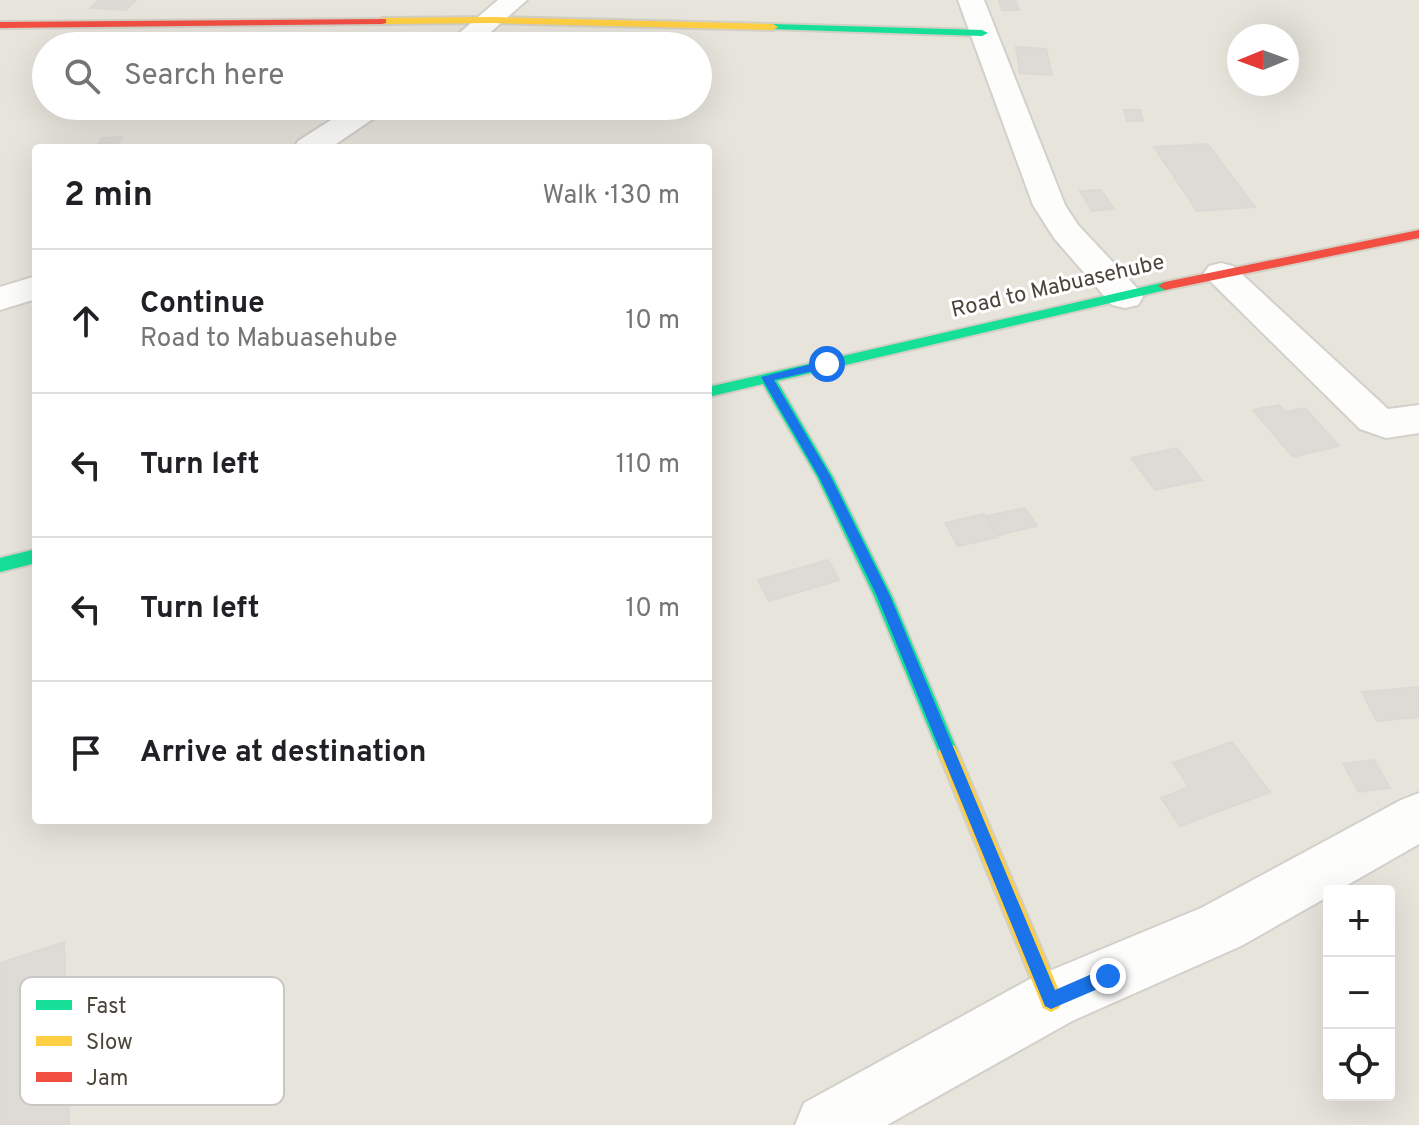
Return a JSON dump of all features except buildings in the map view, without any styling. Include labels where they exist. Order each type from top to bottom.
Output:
[{"type":"street","points":[[477,32],[514,0]]},
{"type":"street","points":[[971,0],[1049,205],[1066,231],[1125,297]]},
{"type":"street","points":[[0,25],[493,20],[982,33]]},
{"type":"street","points":[[315,144],[352,120]]},
{"type":"street","name":"Road to Mabuasehube","points":[[712,391],[1221,273],[1419,234]]},
{"type":"street","points":[[1221,273],[1374,419],[1386,424],[1419,419]]},
{"type":"street","points":[[0,299],[32,288]]},
{"type":"street","points":[[767,377],[825,477],[883,596],[1051,1000]]},
{"type":"street","points":[[0,565],[32,557]]},
{"type":"street","points":[[826,1125],[1051,1000],[1221,927],[1419,817]]},
{"type":"shaded area","points":[[0,0],[1419,0],[1419,1125],[0,1125]]},
{"type":"traffic: fast","points":[[773,27],[982,33]]},
{"type":"traffic: fast","points":[[712,391],[1165,286]]},
{"type":"traffic: fast","points":[[767,377],[825,477],[883,596],[948,752]]},
{"type":"traffic: fast","points":[[0,565],[32,557]]},
{"type":"traffic: slow","points":[[382,21],[493,20],[773,27]]},
{"type":"traffic: slow","points":[[948,752],[1051,1000]]},
{"type":"traffic: jam","points":[[0,25],[382,21]]},
{"type":"traffic: jam","points":[[1165,286],[1419,234]]},
{"type":"route","points":[[827,364],[767,377],[825,477],[883,596],[1051,1000],[1108,976]]}]
